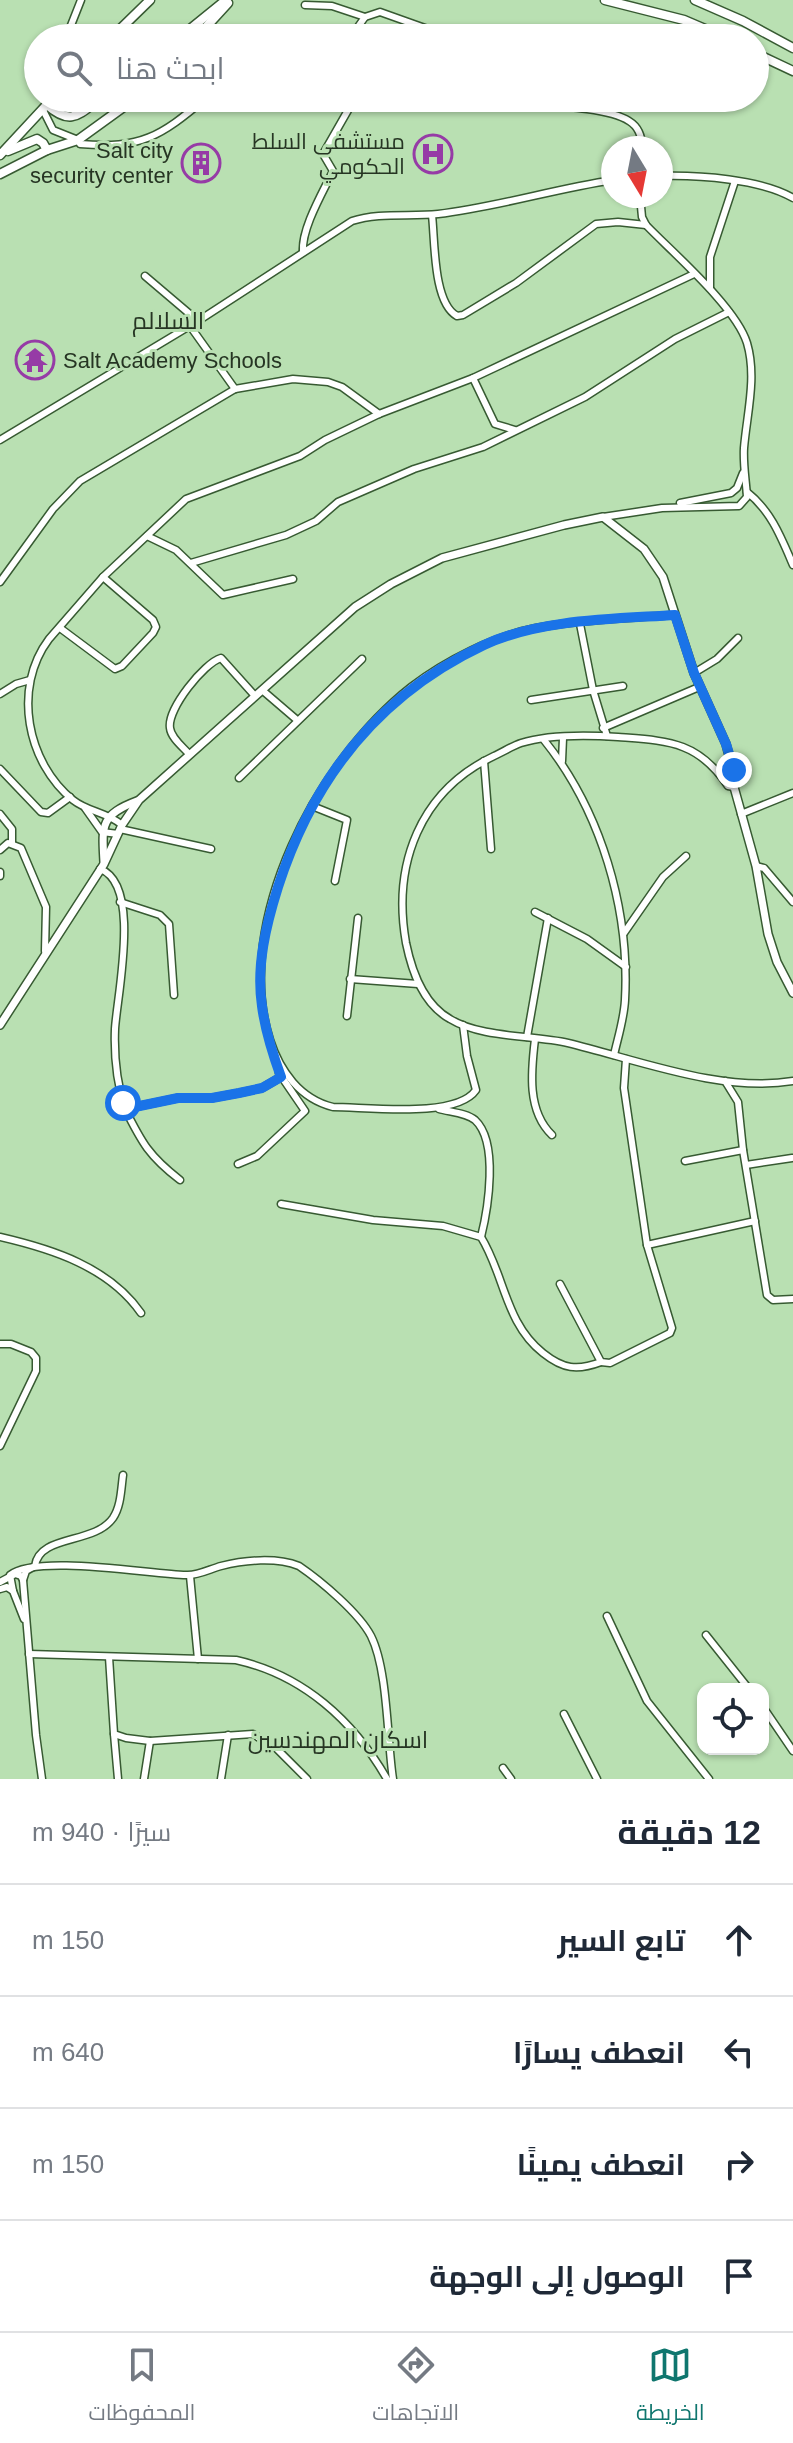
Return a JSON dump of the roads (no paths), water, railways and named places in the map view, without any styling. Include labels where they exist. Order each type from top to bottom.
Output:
[{"type":"main road","points":[[125,24],[150,0]]},
{"type":"main road","points":[[197,24],[228,0]]},
{"type":"main road","points":[[208,24],[228,0]]},
{"type":"main road","points":[[605,0],[693,24]]},
{"type":"main road","points":[[695,0],[749,24]]},
{"type":"main road","points":[[769,35],[791,46]]},
{"type":"main road","points":[[769,60],[793,71]]},
{"type":"main road","points":[[2,154],[40,112]]},
{"type":"main road","points":[[55,112],[68,118],[81,112]]},
{"type":"main road","points":[[0,174],[47,150],[78,140],[117,112]]},
{"type":"main road","points":[[2,154],[33,139],[41,140],[47,150]]},
{"type":"street","points":[[72,24],[81,0]]},
{"type":"street","points":[[305,5],[332,6],[365,17]]},
{"type":"street","points":[[360,24],[375,12],[415,24]]},
{"type":"street","points":[[49,112],[53,130],[78,140],[80,144],[106,146],[142,141],[164,131],[188,112]]},
{"type":"street","points":[[303,252],[305,235],[318,198],[333,171],[323,154],[347,112]]},
{"type":"street","points":[[600,112],[616,115],[634,124],[640,136]]},
{"type":"street","points":[[673,176],[735,181],[793,198]]},
{"type":"street","points":[[710,288],[710,257],[735,181]]},
{"type":"street","points":[[0,440],[194,324],[346,223],[359,219],[432,215],[491,206],[601,183]]},
{"type":"street","points":[[641,208],[646,225],[710,288],[729,312],[747,343],[751,371],[743,473],[747,492],[745,501],[739,506],[662,508]]},
{"type":"street","points":[[432,215],[439,285],[446,306],[457,316],[516,283],[596,224],[646,225]]},
{"type":"street","points":[[120,830],[109,816],[85,808],[70,797],[46,769],[30,728],[30,680],[42,649],[103,577],[186,499],[300,456],[379,414],[473,378],[694,274]]},
{"type":"street","points":[[145,276],[194,324],[235,389]]},
{"type":"street","points":[[191,563],[286,535],[316,521],[338,502],[414,469],[483,447],[585,397],[675,339],[729,312]]},
{"type":"street","points":[[473,378],[495,424],[517,430]]},
{"type":"street","points":[[0,582],[53,509],[80,481],[235,389],[293,379],[328,382],[342,387],[379,414]]},
{"type":"street","points":[[180,1180],[155,1160],[140,1141],[125,1109],[115,1028],[125,926],[113,879],[102,866],[102,832],[109,816],[139,800],[355,607],[427,565],[494,543],[603,517],[726,496],[735,491],[743,473]]},
{"type":"street","points":[[747,492],[762,504],[793,565]]},
{"type":"street","points":[[603,517],[644,549],[663,577],[699,687],[726,744],[736,782],[734,787],[756,866],[768,934],[777,962],[793,993]]},
{"type":"street","points":[[147,536],[171,546],[223,595],[293,579]]},
{"type":"street","points":[[60,628],[115,669],[122,666],[153,633],[156,627],[153,620],[103,577]]},
{"type":"street","points":[[238,1164],[257,1156],[305,1111],[281,1077],[262,1005],[263,939],[283,873],[312,806],[344,754],[412,687],[460,658],[498,640],[537,628],[675,615]]},
{"type":"street","points":[[580,624],[593,690],[607,736]]},
{"type":"street","points":[[694,673],[717,659],[738,638]]},
{"type":"street","points":[[189,754],[173,736],[171,718],[174,708],[217,658],[228,663],[255,696]]},
{"type":"street","points":[[239,778],[362,659]]},
{"type":"street","points":[[0,694],[30,680]]},
{"type":"street","points":[[531,700],[623,686]]},
{"type":"street","points":[[603,728],[699,687]]},
{"type":"street","points":[[262,690],[297,720]]},
{"type":"street","points":[[734,787],[728,786],[708,760],[688,749],[650,739],[607,736],[521,743],[484,761],[449,784],[421,821],[405,873],[402,922],[408,954],[418,984],[439,1013],[463,1025],[564,1042],[724,1081],[748,1085],[793,1081]]},
{"type":"street","points":[[562,761],[563,738]]},
{"type":"street","points":[[544,740],[562,761],[584,802],[608,862],[624,933],[625,1004],[614,1055]]},
{"type":"street","points":[[484,761],[491,849]]},
{"type":"street","points":[[0,769],[41,812],[48,813],[70,797]]},
{"type":"street","points":[[741,814],[793,793]]},
{"type":"street","points":[[0,1025],[102,866],[139,800]]},
{"type":"street","points":[[312,806],[347,820],[335,881]]},
{"type":"street","points":[[85,808],[102,832]]},
{"type":"street","points":[[0,814],[12,829],[12,843]]},
{"type":"street","points":[[102,832],[120,830],[211,849]]},
{"type":"street","points":[[0,850],[4,844],[12,843],[21,848],[46,907],[45,951]]},
{"type":"street","points":[[624,933],[663,877],[686,856]]},
{"type":"street","points":[[756,866],[764,868],[793,902]]},
{"type":"street","points":[[120,902],[160,915],[169,924],[174,995]]},
{"type":"street","points":[[535,912],[587,939],[626,967]]},
{"type":"street","points":[[347,1016],[358,918]]},
{"type":"street","points":[[548,918],[531,1038],[535,1108],[538,1119],[552,1135]]},
{"type":"street","points":[[350,979],[418,984]]},
{"type":"street","points":[[439,1109],[470,1099],[476,1090],[463,1025]]},
{"type":"street","points":[[281,1204],[373,1220],[443,1226],[481,1237],[490,1251],[506,1303],[518,1327],[533,1345],[564,1367],[582,1368],[601,1362],[610,1363],[670,1333],[672,1328],[647,1245],[624,1088],[626,1059]]},
{"type":"street","points":[[277,1061],[292,1082],[321,1104],[333,1107],[439,1109],[473,1118],[486,1135],[489,1148],[487,1212],[481,1237]]},
{"type":"street","points":[[125,1109],[178,1098],[212,1098],[239,1093],[262,1088],[281,1077]]},
{"type":"street","points":[[724,1081],[738,1102],[767,1295],[773,1300],[793,1299]]},
{"type":"street","points":[[738,1102],[748,1085]]},
{"type":"street","points":[[685,1161],[743,1150]]},
{"type":"street","points":[[746,1165],[792,1158]]},
{"type":"street","points":[[647,1245],[755,1221]]},
{"type":"street","points":[[0,1237],[36,1246],[95,1271],[124,1290],[141,1313]]},
{"type":"street","points":[[560,1284],[601,1362]]},
{"type":"street","points":[[0,1344],[11,1344],[31,1352],[36,1365],[0,1446]]},
{"type":"street","points":[[35,1566],[41,1550],[76,1540],[106,1526],[119,1505],[123,1475]]},
{"type":"street","points":[[0,1582],[22,1569],[35,1566],[78,1566],[190,1576],[224,1565],[251,1561],[290,1562],[311,1574],[350,1611],[371,1637],[379,1659],[390,1779]]},
{"type":"street","points":[[35,1566],[26,1571],[23,1580],[42,1779]]},
{"type":"street","points":[[10,1575],[19,1574],[23,1580]]},
{"type":"street","points":[[10,1575],[26,1626]]},
{"type":"street","points":[[190,1576],[198,1659]]},
{"type":"street","points":[[0,1589],[7,1587],[13,1591]]},
{"type":"street","points":[[607,1616],[647,1701],[709,1779]]},
{"type":"street","points":[[706,1635],[744,1683]]},
{"type":"street","points":[[29,1654],[236,1660],[264,1666],[295,1681],[331,1707],[390,1779]]},
{"type":"street","points":[[109,1657],[118,1779]]},
{"type":"street","points":[[564,1714],[597,1779]]},
{"type":"street","points":[[769,1716],[793,1751]]},
{"type":"street","points":[[114,1734],[150,1741],[253,1734],[262,1737],[307,1779]]},
{"type":"street","points":[[221,1779],[228,1735]]},
{"type":"street","points":[[144,1779],[150,1741]]},
{"type":"street","points":[[503,1768],[511,1779]]},
{"type":"place","name":"مستشفى السلط الحكومي","points":[[433,154]]},
{"type":"place","name":"Salt city security center","points":[[201,163]]},
{"type":"place","name":"Salt Academy Schools","points":[[35,360]]},
{"type":"district","name":"السلالم","points":[[168,321]]},
{"type":"district","name":"اسكان المهندسين","points":[[338,1740]]}]
